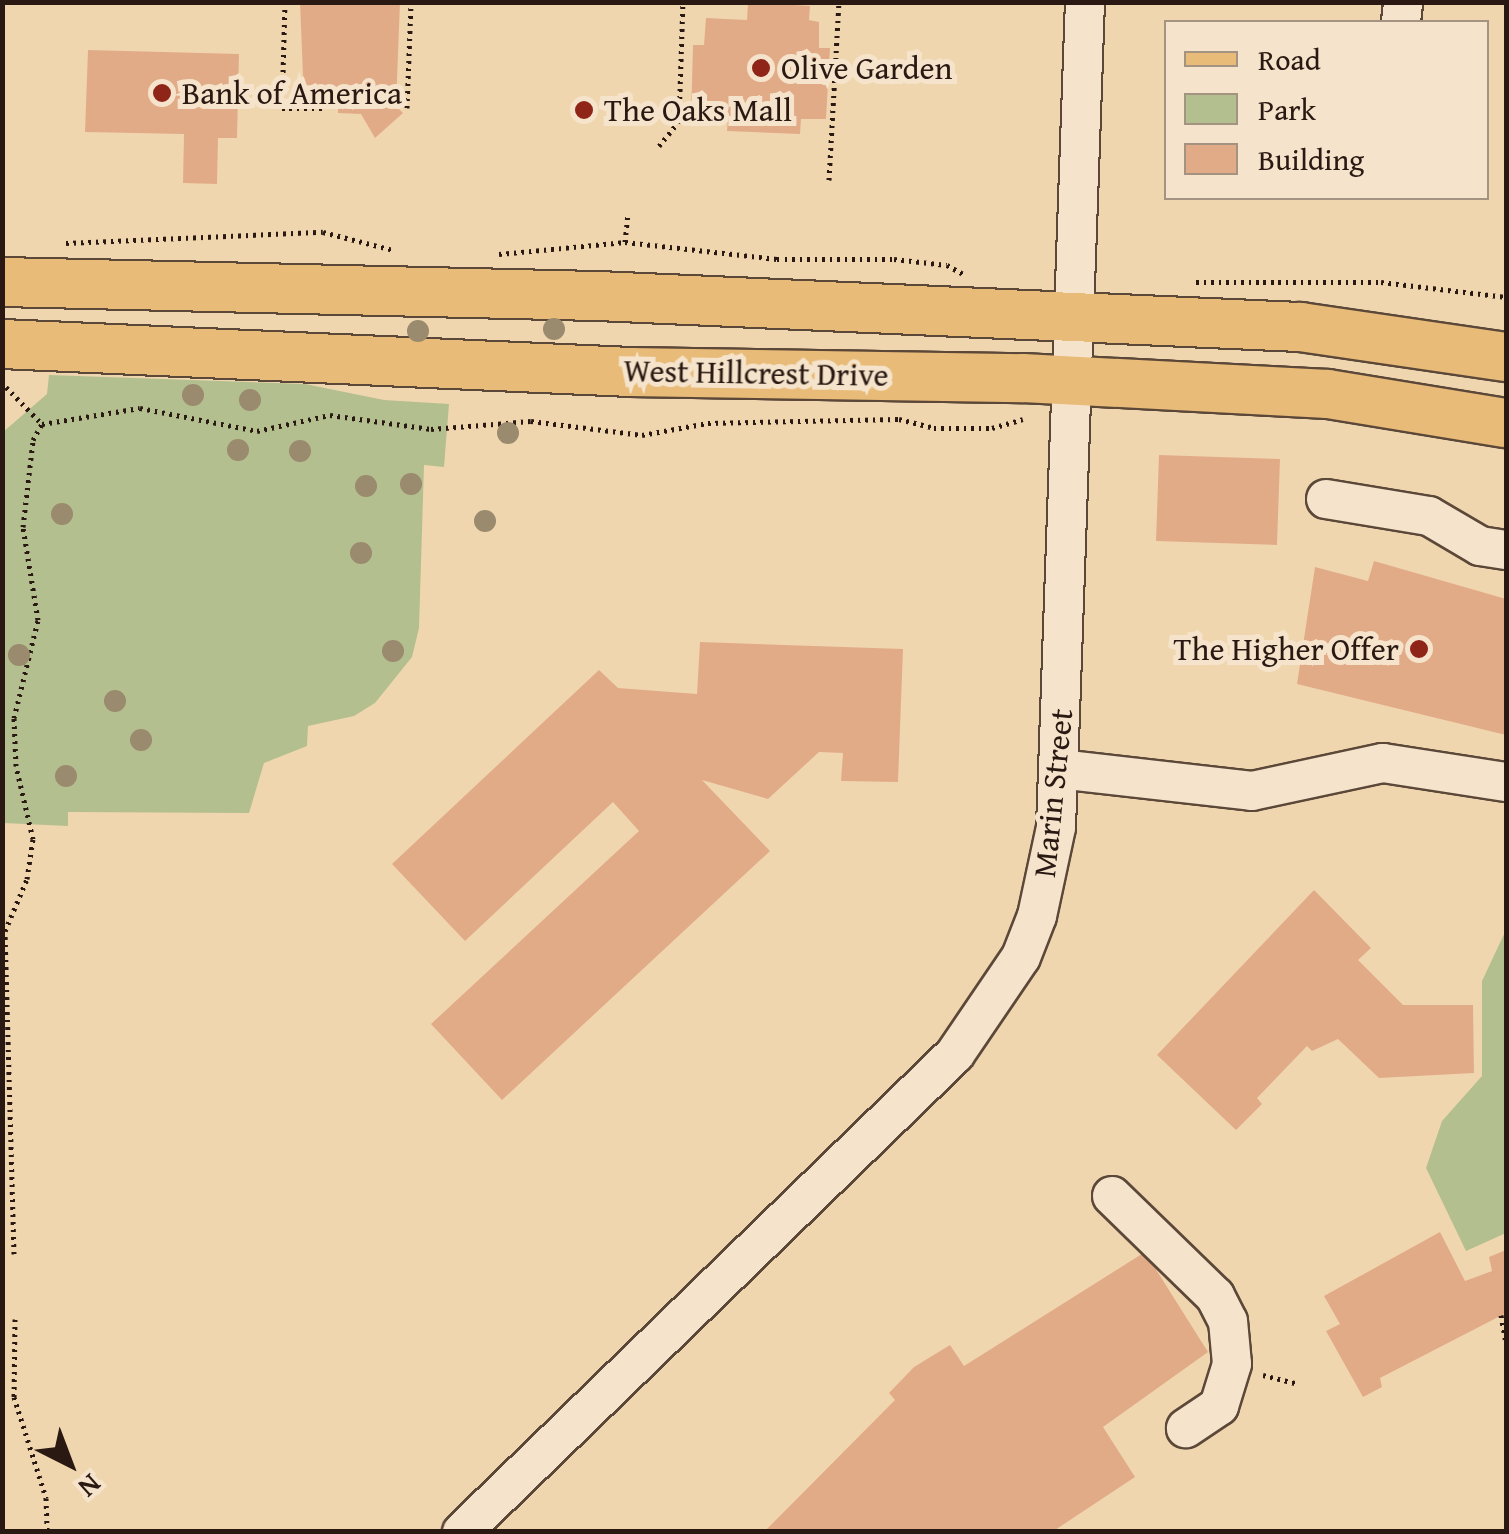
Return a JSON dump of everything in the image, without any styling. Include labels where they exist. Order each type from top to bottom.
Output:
[{"type":"main road","name":"West Hillcrest Drive","points":[[2,282],[598,296],[1332,330],[1506,358]]},
{"type":"main road","name":"West Hillcrest Drive","points":[[4,366],[1071,381],[1328,394],[1506,423]]},
{"type":"street","name":"Marin Street","points":[[462,1532],[974,1030],[1021,957],[1037,916],[1056,828],[1086,2]]},
{"type":"street","points":[[1326,499],[1429,516],[1480,546],[1506,550]]},
{"type":"street","points":[[1059,769],[1252,791],[1383,763],[1506,782]]},
{"type":"street","points":[[1112,1196],[1215,1296],[1228,1321],[1232,1364],[1219,1406],[1186,1428]]},
{"type":"path","points":[[286,2],[282,108],[323,108]]},
{"type":"path","points":[[407,108],[411,2]]},
{"type":"path","points":[[659,146],[679,122],[683,2]]},
{"type":"path","points":[[830,180],[839,2]]},
{"type":"path","points":[[624,242],[628,212]]},
{"type":"path","points":[[59,244],[323,232],[413,251]]},
{"type":"path","points":[[492,255],[624,242],[777,259],[947,264],[973,280]]},
{"type":"path","points":[[1180,286],[1211,278],[1381,282],[1506,297]]},
{"type":"path","points":[[4,366],[42,424]]},
{"type":"path","points":[[42,424],[140,408],[257,431],[330,415],[431,429],[531,421],[642,435],[708,422],[899,419],[934,428],[992,428],[1023,419]]},
{"type":"path","points":[[14,1254],[5,931],[27,879],[33,839],[16,766],[14,718],[38,620],[23,526],[33,440],[42,424]]},
{"type":"path","points":[[1501,1315],[1506,1343]]},
{"type":"path","points":[[15,1319],[14,1397],[46,1498],[47,1532]]},
{"type":"green space","points":[[49,375],[305,384],[384,400],[449,404],[444,467],[424,465],[419,628],[412,657],[375,703],[354,716],[308,726],[307,746],[264,763],[249,813],[68,812],[68,826],[3,823],[3,432],[47,394]]},
{"type":"green space","points":[[1506,930],[1506,1233],[1466,1251],[1426,1168],[1442,1121],[1482,1076],[1482,981]]},
{"type":"building","points":[[300,2],[400,2],[396,106],[403,113],[375,138],[361,114],[338,113],[338,102],[304,101]]},
{"type":"building","name":"Olive Garden","points":[[748,2],[810,6],[809,20],[819,22],[819,48],[830,48],[826,119],[801,119],[800,134],[727,131],[728,117],[691,117],[693,45],[704,45],[706,18],[747,20]]},
{"type":"building","name":"Bank of America","points":[[88,50],[239,54],[237,138],[218,138],[217,184],[183,183],[184,134],[85,132]]},
{"type":"building","points":[[1159,455],[1280,459],[1277,545],[1156,541]]},
{"type":"building","points":[[1374,561],[1506,599],[1506,735],[1297,684],[1315,567],[1368,581]]},
{"type":"building","points":[[700,642],[903,649],[898,782],[841,781],[843,753],[819,752],[768,799],[702,780],[770,851],[502,1100],[431,1024],[639,831],[613,802],[465,941],[392,864],[599,670],[618,688],[697,694]]},
{"type":"building","points":[[1314,890],[1371,948],[1358,960],[1403,1005],[1473,1005],[1474,1073],[1379,1078],[1338,1039],[1312,1051],[1307,1046],[1257,1098],[1262,1104],[1236,1130],[1157,1055]]},
{"type":"building","points":[[1440,1232],[1465,1281],[1492,1271],[1489,1257],[1506,1250],[1506,1313],[1380,1378],[1382,1387],[1363,1397],[1326,1331],[1340,1324],[1324,1296]]},
{"type":"building","points":[[1145,1252],[1208,1352],[1103,1427],[1135,1477],[1052,1532],[764,1532],[895,1400],[889,1393],[914,1367],[950,1345],[964,1366]]},
{"type":"place","name":"Olive Garden","points":[[761,68]]},
{"type":"place","name":"Bank of America","points":[[162,93]]},
{"type":"place","name":"The Oaks Mall","points":[[584,110]]},
{"type":"place","name":"The Higher Offer","points":[[1419,649]]}]
